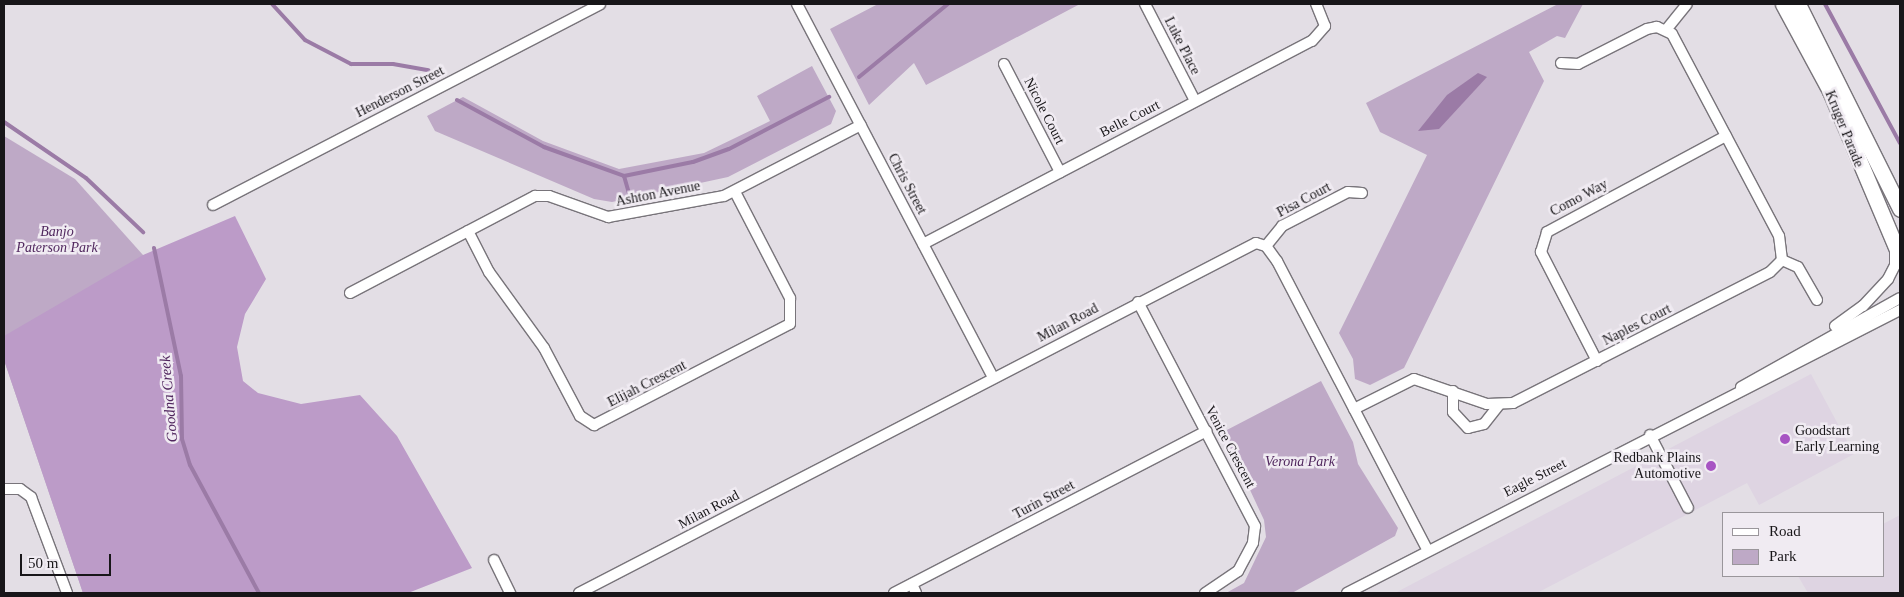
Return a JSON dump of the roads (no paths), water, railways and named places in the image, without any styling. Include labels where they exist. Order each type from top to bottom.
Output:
[{"type":"street","name":"Henderson Street","points":[[213,205],[600,4]]},
{"type":"street","name":"Chris Street","points":[[797,4],[992,378]]},
{"type":"street","name":"Luke Place","points":[[1145,4],[1195,102]]},
{"type":"street","name":"Belle Court","points":[[923,244],[1319,36],[1325,26],[1316,4]]},
{"type":"street","points":[[1666,30],[1687,4]]},
{"type":"street","name":"Kruger Parade","points":[[1783,4],[1830,91],[1898,252]]},
{"type":"street","name":"Kruger Parade","points":[[1798,4],[1900,209]]},
{"type":"street","points":[[1560,63],[1578,64],[1647,29],[1666,30],[1678,43],[1783,244],[1782,260],[1798,267],[1817,300]]},
{"type":"street","name":"Nicole Court","points":[[1004,64],[1060,172]]},
{"type":"street","name":"Ashton Avenue","points":[[350,293],[536,196],[549,196],[608,217],[734,192],[860,125]]},
{"type":"street","name":"Como Way","points":[[1597,362],[1545,263],[1541,252],[1547,232],[1726,136]]},
{"type":"street","name":"Elijah Crescent","points":[[468,231],[489,272],[544,348],[580,416],[594,425],[790,324],[790,298],[734,192]]},
{"type":"street","name":"Pisa Court","points":[[1266,246],[1282,226],[1348,192],[1362,193]]},
{"type":"street","name":"Milan Road","points":[[580,593],[1246,245],[1266,246]]},
{"type":"street","points":[[1266,246],[1427,549]]},
{"type":"street","points":[[1817,341],[1863,306],[1888,279],[1895,266],[1898,252]]},
{"type":"street","name":"Naples Court","points":[[1499,405],[1530,397],[1770,272],[1782,260]]},
{"type":"street","name":"Eagle Street","points":[[1736,391],[1817,341],[1900,298]]},
{"type":"street","name":"Venice Crescent","points":[[1138,302],[1252,517],[1255,535],[1238,571],[1204,593]]},
{"type":"street","name":"Eagle Street","points":[[1347,593],[1427,549],[1736,391],[1900,310]]},
{"type":"street","points":[[1354,409],[1414,380],[1453,391],[1499,405],[1484,424],[1468,428],[1453,412],[1453,391]]},
{"type":"street","name":"Turin Street","points":[[894,593],[914,589],[1206,431]]},
{"type":"street","points":[[1650,435],[1688,508]]},
{"type":"street","points":[[4,489],[20,488],[31,497],[67,593]]},
{"type":"street","points":[[494,560],[510,593]]},
{"type":"waterway","points":[[272,4],[305,40],[351,64],[393,64],[428,70]]},
{"type":"waterway","points":[[859,77],[948,4]]},
{"type":"waterway","points":[[1825,4],[1900,143]]},
{"type":"waterway","points":[[457,100],[544,147],[624,176],[693,162],[729,149],[829,97]]},
{"type":"waterway","name":"Goodna Creek","points":[[4,122],[86,178],[143,232]]},
{"type":"waterway","points":[[624,176],[629,193]]},
{"type":"waterway","name":"Goodna Creek","points":[[154,248],[181,376],[182,439],[190,465],[259,593]]},
{"type":"place","name":"Goodstart Early Learning","points":[[1785,439]]},
{"type":"place","name":"Redbank Plains Automotive","points":[[1711,466]]},
{"type":"park label","name":"Banjo Paterson Park","points":[[57,240]]},
{"type":"park label","name":"Verona Park","points":[[1300,462]]}]
